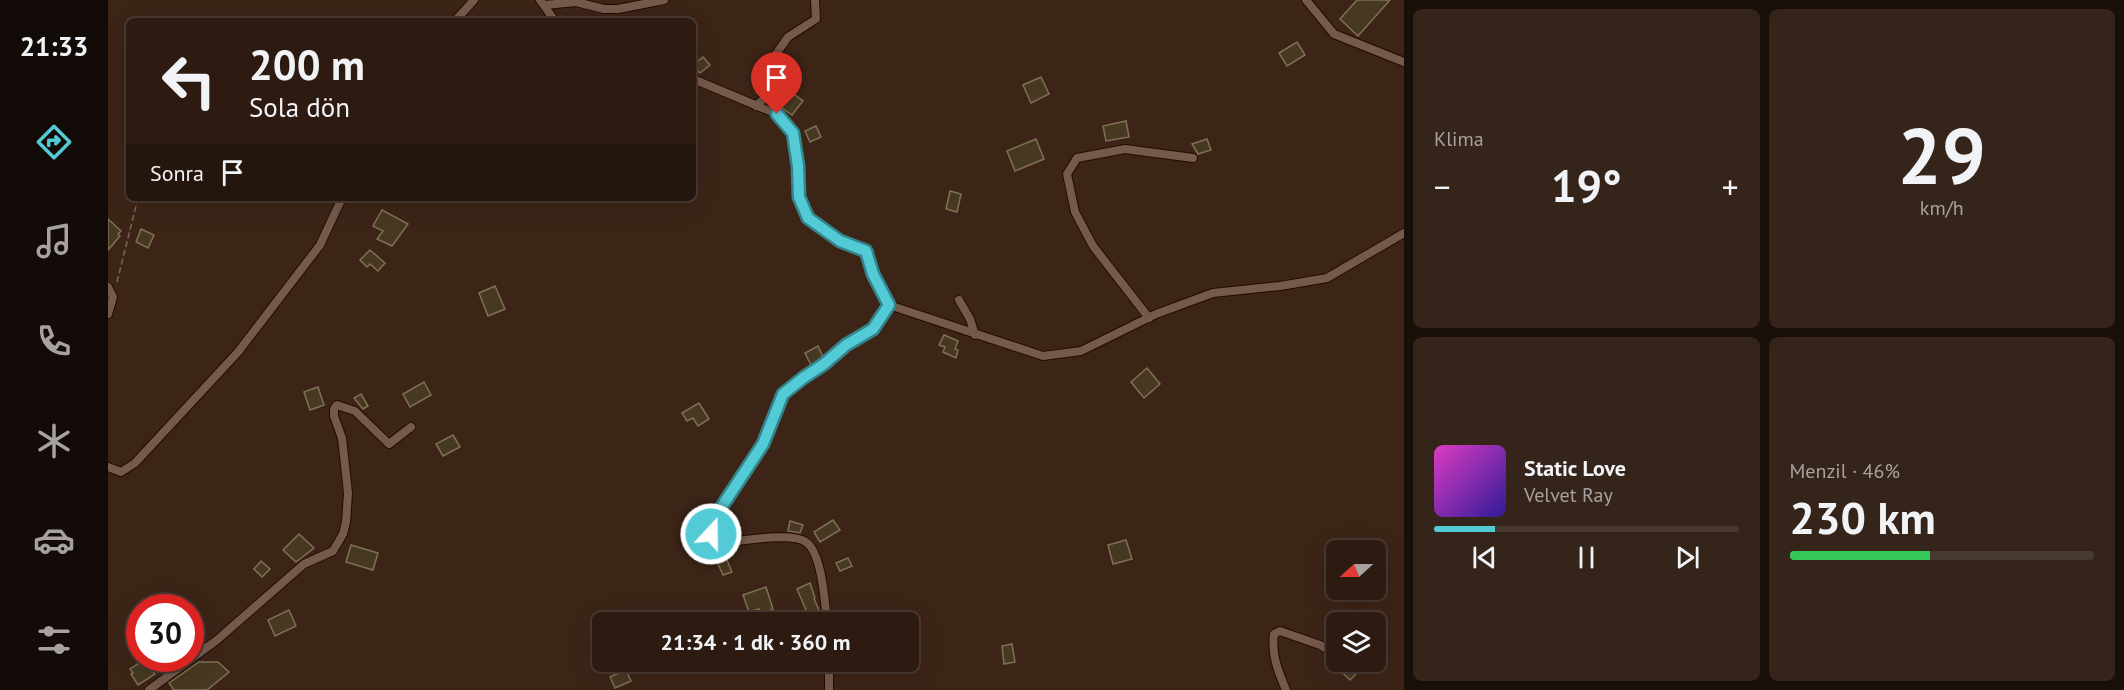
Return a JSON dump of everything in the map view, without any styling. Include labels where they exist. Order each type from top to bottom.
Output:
[{"type":"street","points":[[458,18],[474,0]]},
{"type":"street","points":[[542,3],[576,2],[604,9],[618,9],[664,0]]},
{"type":"street","points":[[756,106],[773,90],[774,57],[788,37],[816,19],[815,0]]},
{"type":"street","points":[[1306,0],[1334,34],[1404,62]]},
{"type":"street","points":[[542,3],[553,18]]},
{"type":"street","points":[[696,80],[777,114],[793,133],[798,166],[799,197],[808,218],[840,241],[866,251],[873,274],[889,305],[1043,356],[1081,351],[1149,318],[1213,293],[1280,286],[1327,278],[1404,233]]},
{"type":"street","points":[[1149,318],[1093,246],[1075,212],[1067,174],[1077,158],[1125,149],[1193,158]]},
{"type":"street","points":[[108,467],[121,472],[135,463],[238,352],[320,245],[341,201]]},
{"type":"street","points":[[108,286],[113,297],[108,314]]},
{"type":"street","points":[[959,300],[970,319],[975,335]]},
{"type":"street","points":[[826,612],[816,558],[807,542],[796,537],[770,537],[718,543],[711,534],[713,520],[763,444],[783,394],[846,345],[873,329],[889,305]]},
{"type":"street","points":[[149,690],[217,640],[304,564],[333,551],[343,534],[348,493],[342,438],[334,416],[334,409],[337,405],[355,411],[389,444],[411,427]]},
{"type":"street","points":[[1286,690],[1272,649],[1274,633],[1280,631],[1326,648]]},
{"type":"street","points":[[829,672],[829,690]]},
{"type":"path","points":[[113,297],[137,201]]},
{"type":"building","points":[[1357,0],[1390,0],[1358,36],[1340,19]]},
{"type":"building","points":[[1297,42],[1305,55],[1287,66],[1279,53]]},
{"type":"building","points":[[703,57],[710,65],[700,73],[696,68],[696,63]]},
{"type":"building","points":[[1041,77],[1049,94],[1031,103],[1023,85]]},
{"type":"building","points":[[791,92],[803,101],[792,115],[775,103],[782,94],[787,97]]},
{"type":"building","points":[[1126,121],[1129,137],[1106,141],[1103,126]]},
{"type":"building","points":[[816,126],[821,137],[810,142],[805,131]]},
{"type":"building","points":[[1036,139],[1044,159],[1015,171],[1007,151]]},
{"type":"building","points":[[1207,139],[1211,150],[1198,154],[1192,144]]},
{"type":"building","points":[[950,191],[961,194],[957,212],[946,209]]},
{"type":"building","points":[[382,210],[408,224],[392,246],[377,239],[383,231],[373,226]]},
{"type":"building","points":[[108,219],[121,231],[118,234],[120,236],[108,250]]},
{"type":"building","points":[[141,229],[154,235],[148,248],[136,242]]},
{"type":"building","points":[[370,250],[385,263],[378,271],[370,264],[367,267],[360,260]]},
{"type":"building","points":[[495,286],[505,309],[488,316],[479,293]]},
{"type":"building","points":[[944,335],[958,341],[955,349],[958,350],[956,358],[943,352],[945,347],[939,345]]},
{"type":"building","points":[[818,346],[823,357],[811,365],[805,353]]},
{"type":"building","points":[[1147,368],[1160,384],[1144,398],[1131,382]]},
{"type":"building","points":[[424,382],[431,395],[410,407],[403,394]]},
{"type":"building","points":[[318,387],[324,405],[310,410],[304,392]]},
{"type":"building","points":[[361,394],[368,406],[363,409],[354,398]]},
{"type":"building","points":[[699,403],[709,419],[698,426],[693,418],[687,421],[682,413]]},
{"type":"building","points":[[453,435],[460,447],[443,456],[436,444]]},
{"type":"building","points":[[833,520],[840,530],[820,542],[814,532]]},
{"type":"building","points":[[790,521],[803,525],[800,533],[788,531]]},
{"type":"building","points":[[299,534],[314,548],[296,562],[283,550]]},
{"type":"building","points":[[1126,540],[1132,559],[1113,564],[1108,545]]},
{"type":"building","points":[[351,545],[378,553],[373,570],[346,562]]},
{"type":"building","points":[[848,558],[852,566],[840,571],[836,563]]},
{"type":"building","points":[[727,560],[732,572],[723,575],[718,564]]},
{"type":"building","points":[[261,561],[270,569],[262,577],[254,569]]},
{"type":"building","points":[[810,583],[820,612],[801,612],[806,610],[797,589]]},
{"type":"building","points":[[766,587],[773,609],[765,612],[760,612],[759,609],[749,612],[743,595]]},
{"type":"building","points":[[289,610],[296,626],[275,636],[268,620]]},
{"type":"building","points":[[1012,644],[1015,662],[1004,664],[1002,646]]},
{"type":"building","points":[[204,662],[218,662],[229,672],[207,690],[174,690],[169,683],[185,672],[204,672]]},
{"type":"building","points":[[154,672],[155,674],[138,685],[131,674]]},
{"type":"building","points":[[627,672],[631,681],[615,688],[610,677]]},
{"type":"building","points":[[1342,672],[1358,672],[1350,680]]},
{"type":"route","points":[[711,534],[713,520],[763,444],[783,394],[846,345],[873,329],[889,305],[873,274],[866,251],[840,241],[808,218],[799,197],[798,166],[793,133],[777,114]]}]
